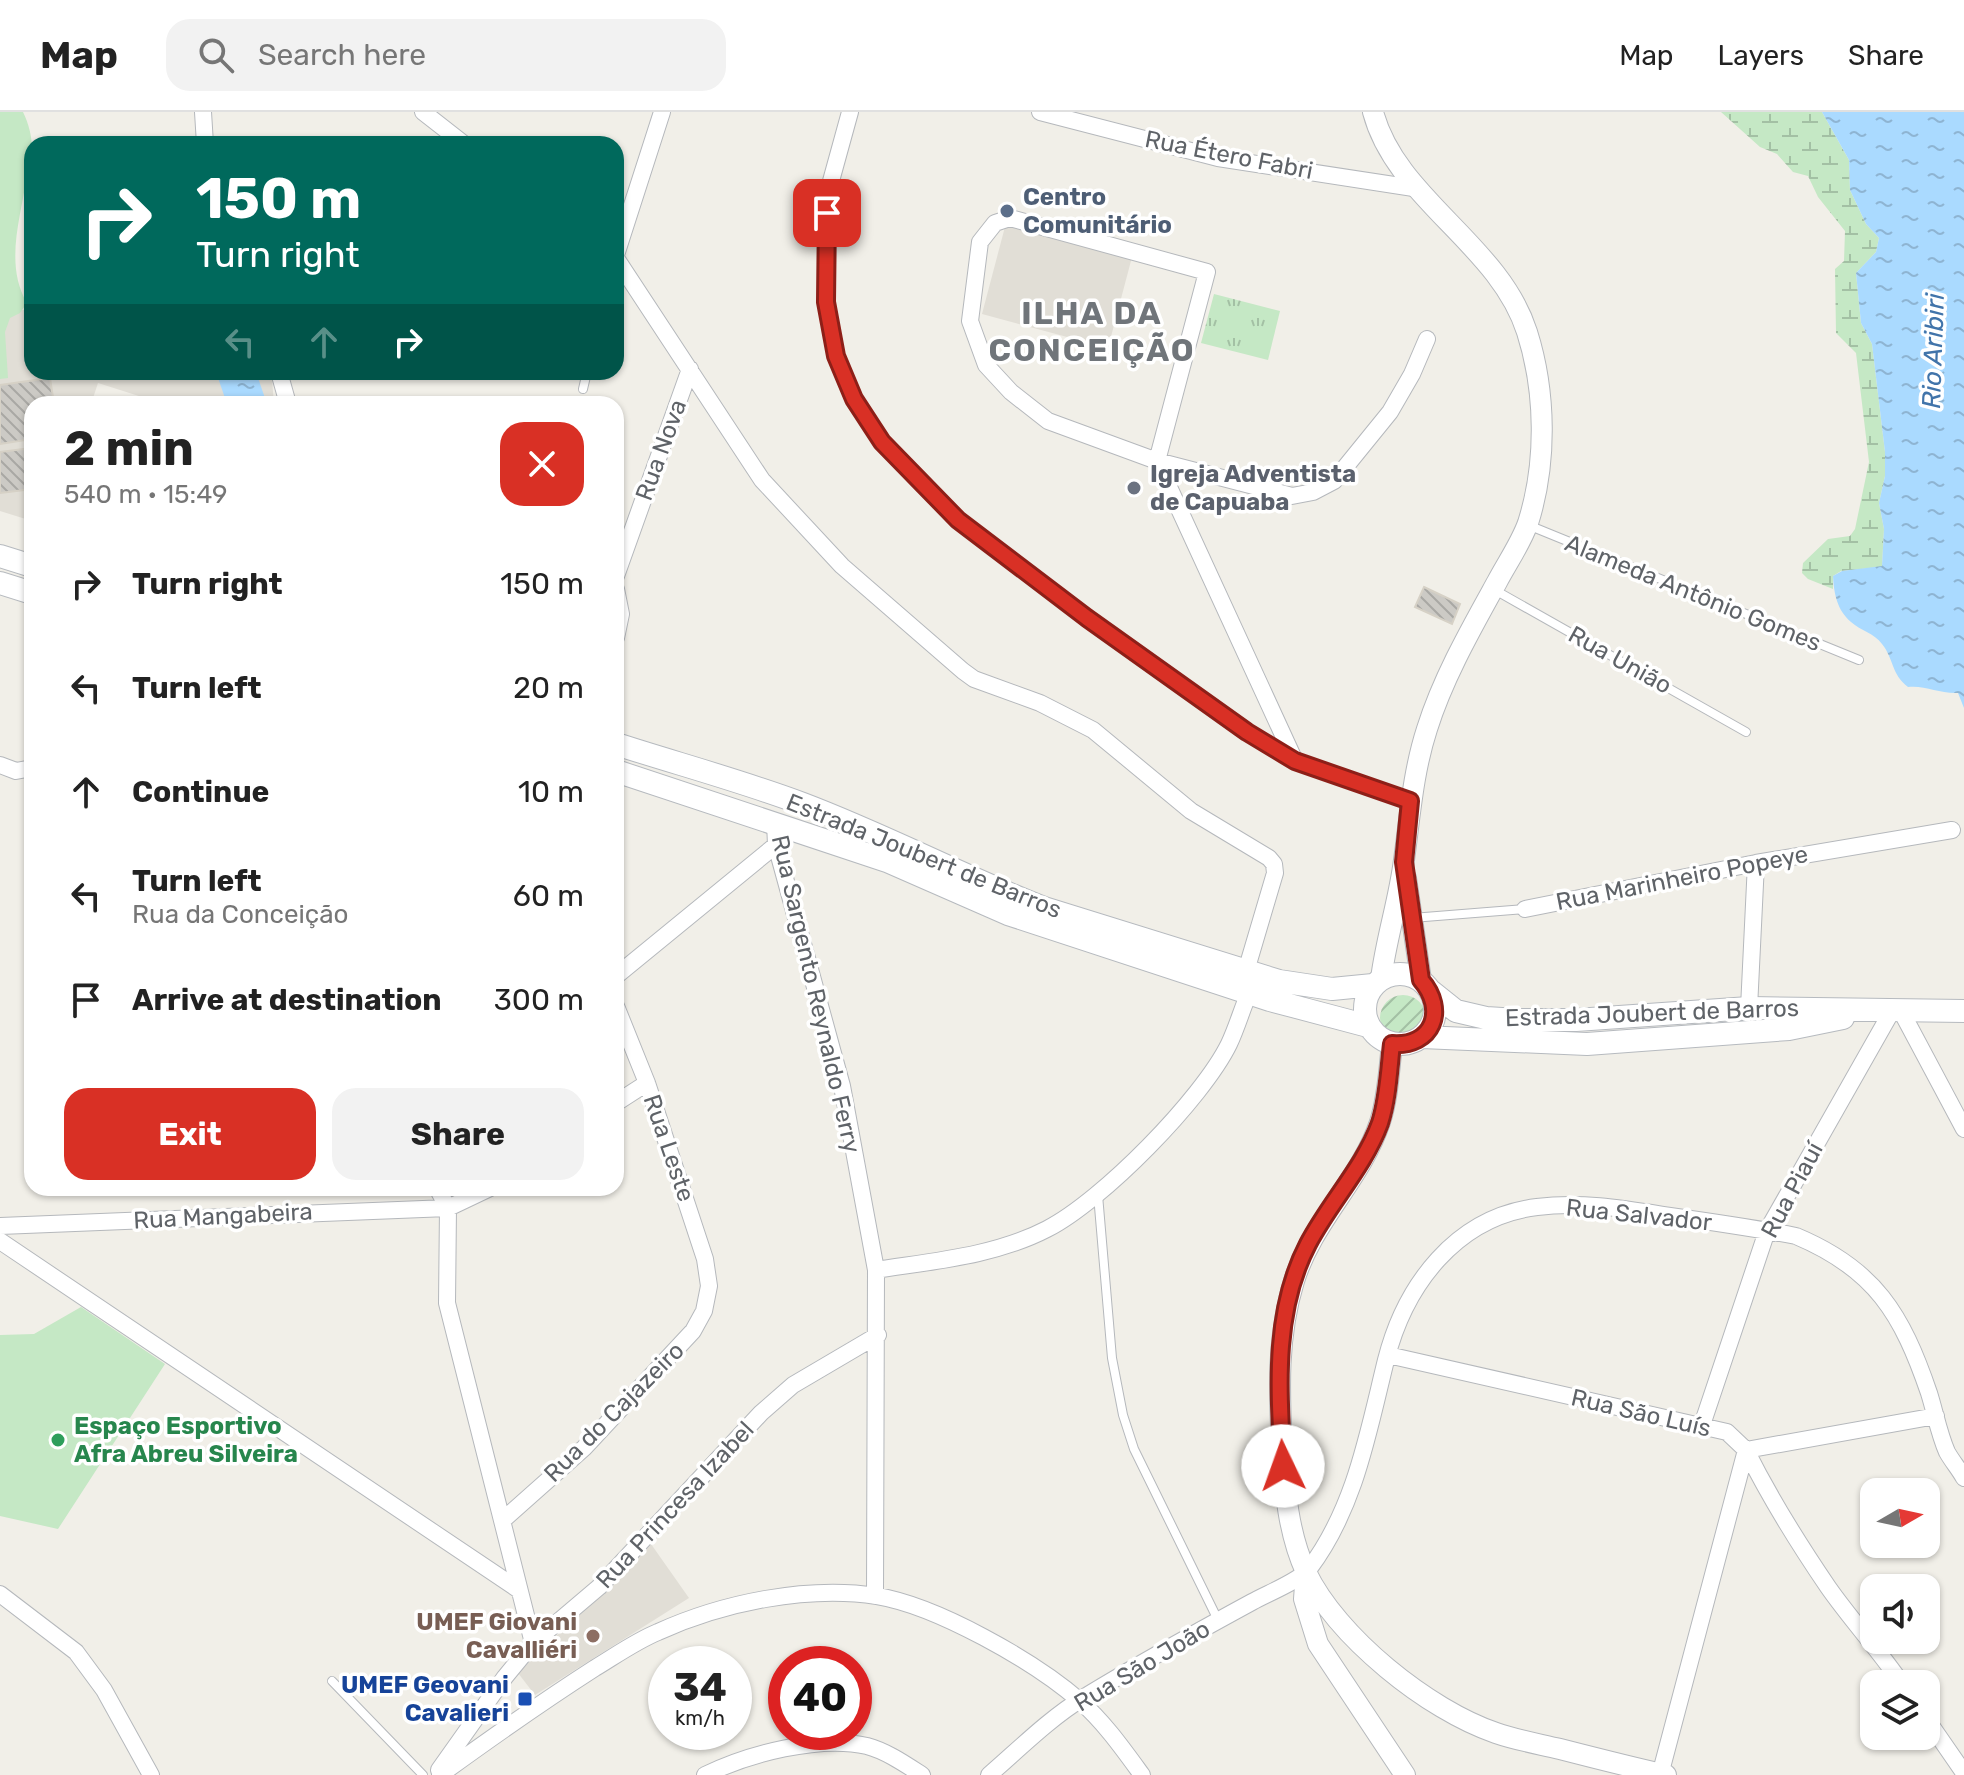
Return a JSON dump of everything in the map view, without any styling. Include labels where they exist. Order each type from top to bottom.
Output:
[{"type":"main road","points":[[0,556],[24,564]]},
{"type":"main road","points":[[0,583],[24,590]]},
{"type":"main road","name":"Estrada Joubert de Barros","points":[[624,747],[801,803],[1044,908],[1368,1026]]},
{"type":"main road","name":"Estrada Joubert de Barros","points":[[624,774],[887,861],[1008,914],[1248,982],[1279,981],[1332,989],[1377,982]]},
{"type":"main road","points":[[1394,974],[1408,974],[1426,986],[1435,1004],[1429,1030],[1422,1037],[1402,1045],[1378,1038],[1368,1026],[1364,1012],[1366,998],[1377,982],[1394,974]]},
{"type":"main road","name":"Estrada Joubert de Barros","points":[[1426,986],[1456,1011],[1486,1018],[1518,1020],[1576,1020],[1749,1008],[1955,1011]]},
{"type":"main road","name":"Estrada Joubert de Barros","points":[[1422,1037],[1587,1044],[1789,1029],[1892,1010]]},
{"type":"street","points":[[203,112],[204,136]]},
{"type":"street","points":[[423,112],[454,136]]},
{"type":"street","points":[[624,231],[662,112]]},
{"type":"street","points":[[850,112],[831,181],[827,213],[826,302],[836,356],[854,399],[882,442],[958,520],[1087,618],[1247,732],[1295,761],[1410,801]]},
{"type":"street","name":"Rua Étero Fabri","points":[[1040,112],[1218,158],[1420,189]]},
{"type":"street","points":[[1373,112],[1389,152],[1511,293],[1527,330],[1541,400],[1541,448],[1527,525],[1445,682],[1427,729],[1410,801],[1404,862],[1377,982]]},
{"type":"street","points":[[1295,761],[1157,461],[1207,272],[1010,218],[995,223],[980,242],[970,321],[986,365],[1011,392],[1048,421],[1157,461],[1292,496],[1313,492],[1334,481],[1390,412],[1412,374],[1427,339]]},
{"type":"street","points":[[624,268],[762,480],[842,566],[913,630],[974,679],[1040,703],[1093,730],[1191,811],[1274,864],[1275,873],[1248,982],[1228,1046],[1190,1102],[1098,1195],[1048,1229],[982,1253],[876,1270]]},
{"type":"street","name":"Rua Nova","points":[[624,554],[690,369]]},
{"type":"street","points":[[0,765],[16,771],[24,770]]},
{"type":"street","name":"Rua Sargento Reynaldo Ferry","points":[[775,822],[776,845],[842,1086],[876,1270],[875,1596]]},
{"type":"street","name":"Rua Marinheiro Popeye","points":[[1525,909],[1756,863],[1952,830]]},
{"type":"street","points":[[624,969],[776,845]]},
{"type":"street","points":[[1404,862],[1411,918],[1426,986]]},
{"type":"street","points":[[1749,1008],[1756,863]]},
{"type":"street","points":[[1892,1010],[1964,1129]]},
{"type":"street","name":"Rua Piauí","points":[[1701,1428],[1767,1231],[1892,1010]]},
{"type":"street","name":"Rua Leste","points":[[624,1026],[647,1083],[705,1259],[708,1293]]},
{"type":"street","points":[[1392,1044],[1380,1122],[1361,1162],[1307,1245],[1285,1312],[1279,1358],[1285,1489],[1291,1530],[1306,1572],[1326,1603],[1353,1634],[1385,1666],[1431,1702],[1495,1733],[1662,1775],[1746,1450]]},
{"type":"street","points":[[624,1098],[647,1083]]},
{"type":"street","points":[[441,1196],[448,1208],[447,1303],[533,1643]]},
{"type":"street","name":"Rua Mangabeira","points":[[0,1226],[448,1208],[473,1196]]},
{"type":"street","name":"Rua Salvador","points":[[1306,1572],[1344,1508],[1358,1473],[1388,1355],[1401,1316],[1415,1288],[1441,1255],[1477,1225],[1507,1213],[1560,1205],[1615,1207],[1796,1236],[1849,1263],[1872,1285],[1906,1332],[1948,1452],[1964,1478]]},
{"type":"street","points":[[0,1241],[519,1590]]},
{"type":"street","name":"Rua do Cajazeiro","points":[[503,1520],[584,1448],[680,1346],[704,1311],[708,1293]]},
{"type":"street","name":"Rua Princesa Izabel","points":[[438,1775],[505,1677],[533,1643],[599,1587],[761,1413],[793,1385],[878,1335]]},
{"type":"street","name":"Rua São Luís","points":[[1388,1355],[1727,1432],[1746,1450]]},
{"type":"street","points":[[1746,1450],[1936,1416]]},
{"type":"street","points":[[1746,1450],[1766,1491],[1830,1589],[1893,1670]]},
{"type":"street","points":[[1306,1572],[1304,1599],[1318,1644],[1405,1775]]},
{"type":"street","name":"Rua São João","points":[[989,1775],[1079,1700],[1306,1572]]},
{"type":"street","points":[[0,1594],[76,1652],[104,1690],[151,1775]]},
{"type":"street","points":[[438,1775],[540,1702],[655,1633],[738,1604],[787,1596],[875,1596],[921,1607],[959,1625],[1018,1658],[1079,1700],[1106,1727],[1142,1775]]},
{"type":"street","points":[[1940,1738],[1964,1773]]},
{"type":"street","points":[[705,1775],[740,1761],[798,1747],[843,1742],[871,1747],[922,1775]]},
{"type":"lane","points":[[583,389],[585,380]]},
{"type":"lane","name":"Alameda Antônio Gomes","points":[[1527,525],[1859,660]]},
{"type":"lane","name":"Rua União","points":[[1493,589],[1746,732]]},
{"type":"lane","name":"Rua Marinheiro Popeye","points":[[1411,918],[1525,909]]},
{"type":"lane","points":[[1098,1195],[1112,1358],[1123,1415],[1134,1449],[1218,1621]]},
{"type":"lane","points":[[332,1681],[423,1775]]},
{"type":"shaded area","points":[[1006,223],[1132,257],[1108,348],[982,314]]},
{"type":"shaded area","points":[[24,310],[24,380],[272,380],[273,396],[139,396],[98,383],[94,396],[24,396],[24,518],[0,511],[0,315]]},
{"type":"shaded area","name":"UMEF Giovani Cavalliéri","points":[[651,1544],[689,1598],[535,1695],[518,1673]]},
{"type":"green space","points":[[0,112],[23,112],[31,136],[24,136],[24,191],[15,256],[24,307],[10,318],[5,332],[8,378],[0,379]]},
{"type":"green space","points":[[1721,112],[1822,112],[1849,160],[1850,190],[1866,224],[1879,238],[1876,252],[1856,273],[1861,323],[1872,344],[1885,452],[1885,476],[1879,503],[1884,529],[1882,567],[1841,571],[1833,576],[1833,589],[1808,579],[1802,573],[1803,563],[1828,539],[1850,536],[1855,529],[1869,462],[1856,353],[1836,333],[1835,269],[1844,261],[1845,231],[1818,197],[1808,176],[1793,172],[1777,154],[1760,147]]},
{"type":"green space","points":[[1214,294],[1280,311],[1268,360],[1201,343]]},
{"type":"green space","points":[[1403,995],[1419,1002],[1426,1018],[1419,1034],[1403,1041],[1387,1034],[1380,1018],[1387,1002]]},
{"type":"green space","name":"Espaço Esportivo Afra Abreu Silveira","points":[[81,1307],[165,1364],[58,1529],[0,1516],[0,1335],[34,1334]]},
{"type":"water","name":"Rio Aribiri","points":[[1822,112],[1964,112],[1964,708],[1958,693],[1908,687],[1898,677],[1882,644],[1846,617],[1835,595],[1833,576],[1842,571],[1882,566],[1884,529],[1879,503],[1885,476],[1885,452],[1872,344],[1861,323],[1856,273],[1876,252],[1879,238],[1866,224],[1850,190],[1849,160]]},
{"type":"water","points":[[219,380],[259,380],[264,396],[224,396]]},
{"type":"building","points":[[50,380],[53,396],[24,396],[24,440],[0,444],[0,385]]},
{"type":"building","points":[[24,449],[24,490],[0,493],[0,452]]},
{"type":"building","points":[[1424,587],[1460,604],[1452,624],[1415,607]]},
{"type":"place","name":"Centro Comunitário","points":[[1007,211]]},
{"type":"place","name":"Igreja Adventista de Capuaba","points":[[1134,488]]},
{"type":"place","name":"Espaço Esportivo Afra Abreu Silveira","points":[[58,1440]]},
{"type":"place","name":"UMEF Giovani Cavalliéri","points":[[593,1636]]},
{"type":"place","name":"UMEF Geovani Cavalieri","points":[[525,1699]]},
{"type":"district","name":"ILHA DA CONCEIÇÃO","points":[[1092,332]]},
{"type":"route","points":[[827,213],[826,302],[836,356],[854,399],[882,442],[958,520],[1087,618],[1247,732],[1295,761],[1410,801],[1404,862],[1421,980],[1431,991],[1435,1004],[1434,1017],[1429,1030],[1413,1043],[1392,1044],[1380,1122],[1361,1162],[1307,1245],[1295,1278],[1285,1312],[1279,1358],[1283,1466]]}]
